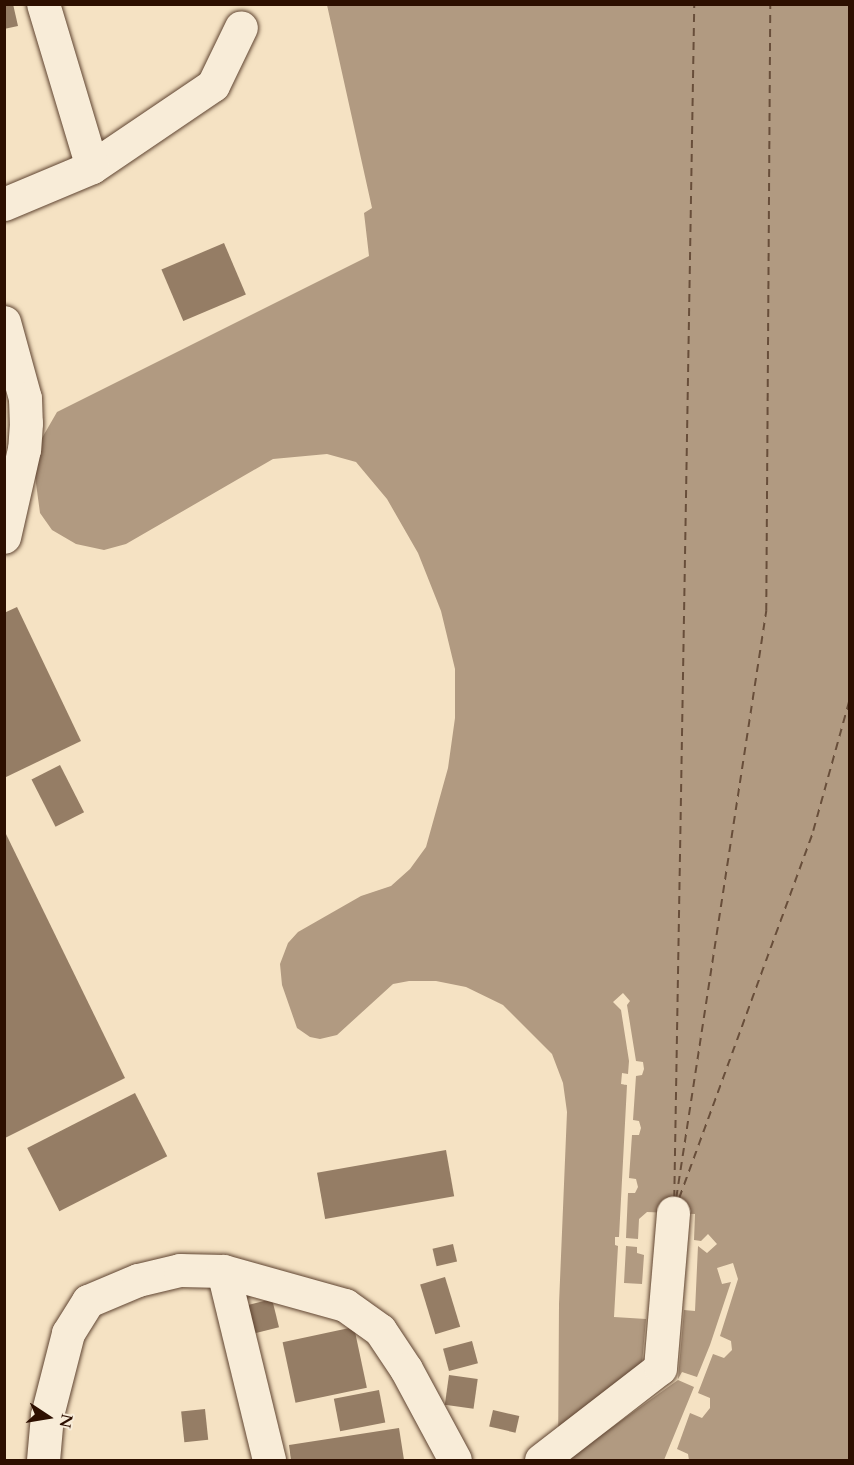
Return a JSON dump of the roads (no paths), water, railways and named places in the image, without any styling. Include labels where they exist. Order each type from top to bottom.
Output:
[{"type":"lane","points":[[43,4],[92,167]]},
{"type":"lane","points":[[4,204],[92,167],[213,85],[241,27]]},
{"type":"lane","points":[[4,322],[25,398],[26,423],[24,448],[4,537]]},
{"type":"lane","points":[[541,1461],[660,1368],[673,1213]]},
{"type":"lane","points":[[44,1461],[46,1415],[68,1333],[88,1301],[138,1280],[180,1270],[223,1271],[345,1305],[380,1330],[406,1369],[455,1461]]},
{"type":"lane","points":[[223,1271],[269,1461]]}]
